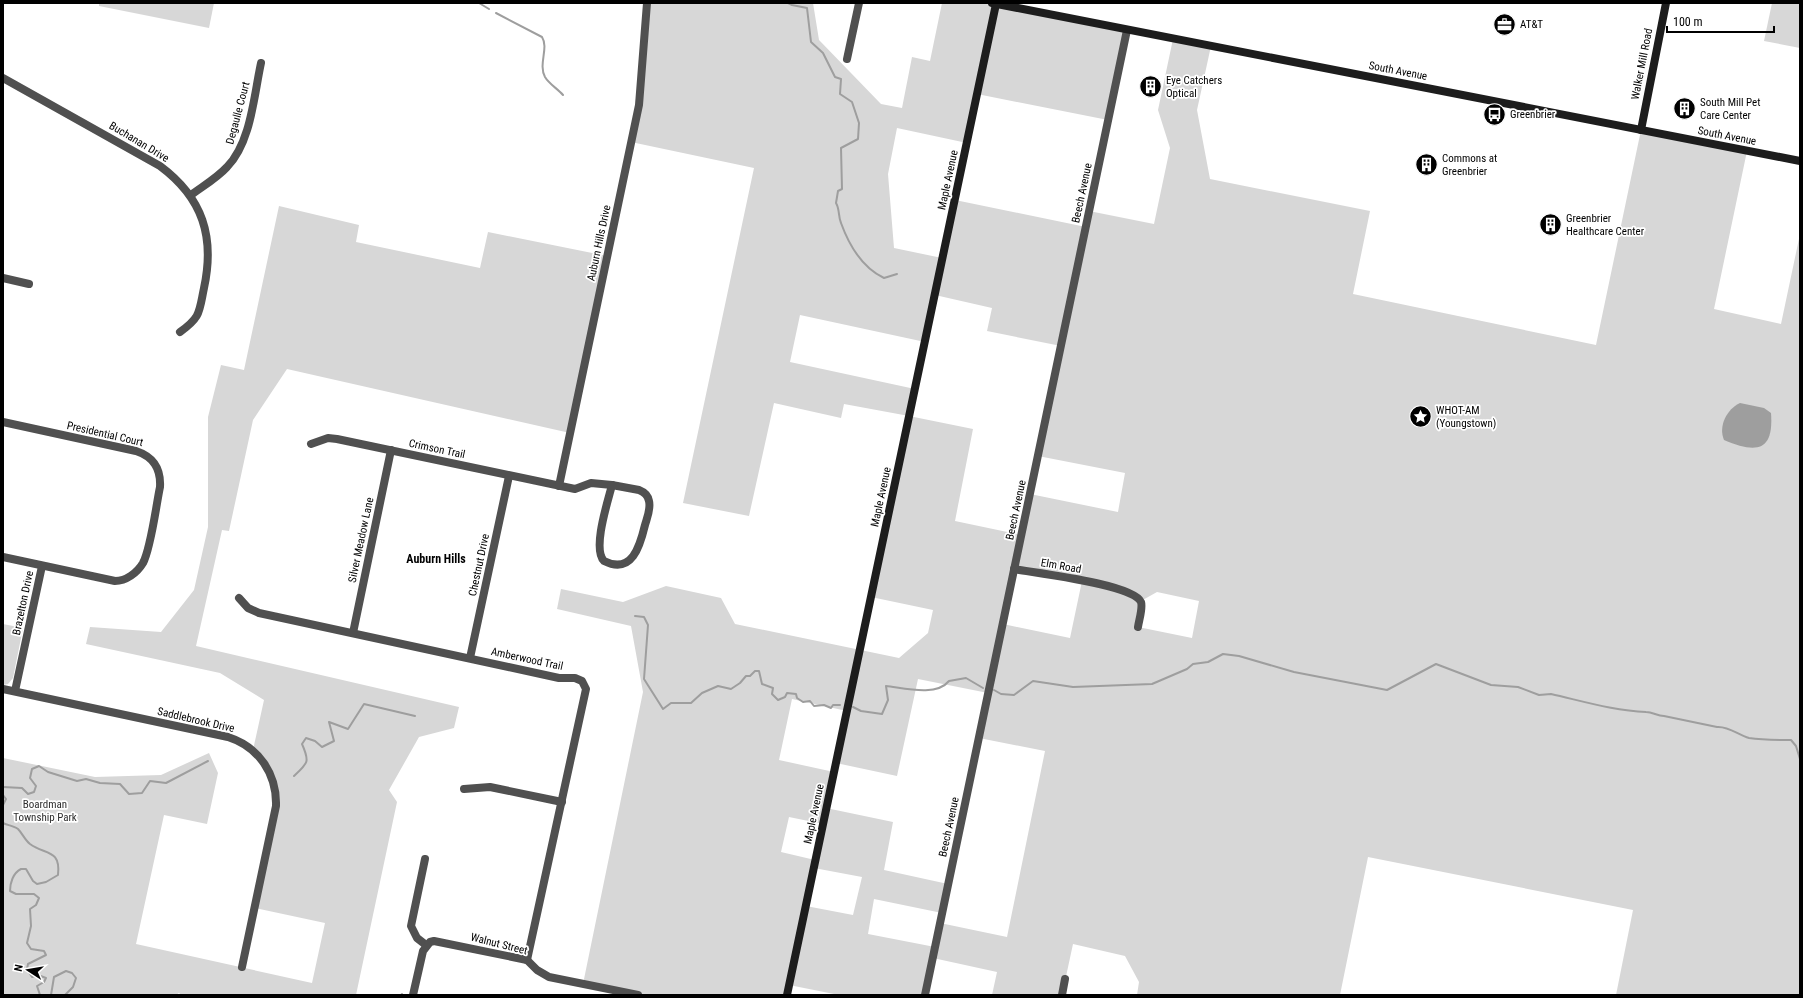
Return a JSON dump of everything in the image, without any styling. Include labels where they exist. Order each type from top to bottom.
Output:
[{"type":"street","name":"Auburn Hills Drive","points":[[559,486],[639,105],[647,3]]},
{"type":"street","points":[[846,59],[859,3]]},
{"type":"street","name":"Walker Mill Road","points":[[1641,130],[1666,3]]},
{"type":"street","name":"South Avenue","points":[[994,4],[1800,161]]},
{"type":"street","name":"Maple Avenue","points":[[787,995],[994,4]]},
{"type":"street","name":"Beech Avenue","points":[[925,995],[1127,30]]},
{"type":"street","name":"Degaulle Court","points":[[191,195],[228,167],[239,152],[246,133],[261,63]]},
{"type":"street","name":"Buchanan Drive","points":[[3,78],[160,166],[178,181],[191,195],[205,227],[209,245],[209,263],[199,312],[194,321],[180,332]]},
{"type":"street","points":[[3,278],[29,284]]},
{"type":"street","name":"Presidential Court","points":[[3,422],[136,451],[149,457],[156,465],[160,473],[160,487],[145,559],[142,565],[124,581],[115,581],[42,566]]},
{"type":"street","name":"Crimson Trail","points":[[312,444],[328,438],[337,439],[575,489],[592,483],[612,485],[639,490],[647,495],[649,500],[649,509],[638,550],[630,560],[619,564],[604,561],[599,551],[600,536],[612,485]]},
{"type":"street","name":"Silver Meadow Lane","points":[[352,634],[391,450]]},
{"type":"street","name":"Chestnut Drive","points":[[470,658],[509,476]]},
{"type":"street","points":[[3,557],[42,566]]},
{"type":"street","name":"Brazelton Drive","points":[[15,691],[42,566]]},
{"type":"street","name":"Elm Road","points":[[1014,569],[1103,584],[1125,590],[1140,601],[1142,605],[1138,627]]},
{"type":"street","name":"Amberwood Trail","points":[[239,598],[248,608],[259,613],[559,678],[579,678],[585,684],[586,689],[527,960]]},
{"type":"street","name":"Saddlebrook Drive","points":[[3,689],[228,737],[247,746],[263,761],[274,783],[276,806],[242,967]]},
{"type":"street","points":[[464,789],[490,786],[562,802]]},
{"type":"street","points":[[413,995],[426,945],[417,938],[412,926],[425,859]]},
{"type":"street","name":"Walnut Street","points":[[426,945],[430,942],[438,941],[527,960],[537,970],[549,977],[638,995]]},
{"type":"street","points":[[1062,995],[1065,979]]},
{"type":"green space","points":[[99,3],[214,3],[209,28],[99,6]]},
{"type":"green space","points":[[647,3],[813,3],[819,40],[881,104],[902,108],[912,57],[930,61],[942,3],[996,3],[1127,30],[1108,120],[977,94],[967,143],[897,128],[888,174],[894,248],[942,258],[955,200],[1086,227],[1089,211],[1154,224],[1170,148],[1158,110],[1173,39],[1211,46],[1197,110],[1210,179],[1370,211],[1353,294],[1596,345],[1641,130],[1747,151],[1714,309],[1781,324],[1800,234],[1800,995],[1616,995],[1633,910],[1368,857],[1340,995],[1137,995],[1139,982],[1125,956],[1073,944],[1062,995],[992,995],[997,972],[933,958],[925,995],[839,995],[789,985],[787,995],[638,995],[583,984],[643,692],[631,626],[557,609],[561,589],[623,602],[666,586],[721,598],[735,624],[899,658],[928,633],[933,610],[871,597],[909,416],[844,404],[841,418],[774,403],[749,516],[683,503],[754,168],[631,142]],"holes":[[[935,295],[992,308],[987,331],[1061,346],[1038,456],[1125,473],[1118,512],[1030,494],[1021,535],[955,521],[973,429],[909,416],[915,389],[790,362],[800,315],[925,342]],[[1015,569],[1082,581],[1070,638],[1003,624]],[[1157,592],[1199,601],[1192,638],[1138,627],[1141,601]],[[918,679],[988,693],[979,738],[1045,751],[1007,937],[940,923],[935,947],[868,934],[874,899],[942,913],[948,884],[884,870],[893,822],[826,808],[834,772],[779,760],[792,699],[847,711],[836,763],[897,776]],[[789,817],[823,824],[815,860],[781,852]],[[814,868],[862,877],[853,915],[806,906]]]},
{"type":"green space","points":[[1772,3],[1800,3],[1800,48],[1764,41]]},
{"type":"green space","name":"Boardman Township Park","points":[[279,206],[359,225],[356,242],[480,268],[488,232],[607,256],[570,433],[287,369],[253,420],[229,531],[222,530],[196,646],[459,707],[454,728],[419,737],[389,790],[397,802],[356,995],[181,995],[179,993],[176,995],[3,995],[3,758],[95,777],[161,775],[209,753],[218,773],[207,824],[164,815],[136,944],[312,983],[325,923],[255,908],[275,790],[253,750],[264,700],[220,673],[86,644],[90,627],[161,632],[194,590],[208,527],[208,417],[221,365],[244,370]]},
{"type":"green space","points":[[3,624],[23,628],[13,678],[8,684],[3,685]]},
{"type":"shaded area","points":[[1740,403],[1764,408],[1771,413],[1771,426],[1766,443],[1753,448],[1724,440],[1722,429],[1725,418],[1731,409]]},
{"type":"waterway","points":[[479,3],[489,9]]},
{"type":"waterway","points":[[788,3],[807,8],[811,42],[823,53],[835,77],[841,79],[840,94],[852,102],[859,123],[858,139],[841,148],[842,189],[838,191],[836,203],[844,231],[863,262],[876,274],[884,278],[897,274]]},
{"type":"waterway","points":[[496,13],[542,37],[544,41],[543,72],[547,80],[563,95]]},
{"type":"waterway","points":[[635,616],[644,617],[648,625],[644,679],[663,709],[671,703],[691,703],[702,693],[718,686],[731,689],[740,683],[746,676],[750,676],[755,671],[759,671],[762,684],[773,688],[772,694],[778,700],[785,697],[787,693],[796,694],[797,698],[803,702],[810,701],[814,706],[824,705],[831,708],[833,705],[840,705]]},
{"type":"waterway","points":[[994,690],[1001,694],[1014,695],[1033,681],[1073,687],[1152,684],[1187,669],[1193,664],[1208,662],[1223,654],[1239,656],[1294,672],[1387,690],[1436,664],[1491,685],[1518,687],[1539,695],[1551,694],[1610,708],[1648,712],[1726,728],[1749,738],[1765,740],[1791,740],[1796,746],[1800,759]]},
{"type":"waterway","points":[[853,707],[861,711],[882,714],[888,700],[886,686],[910,690],[928,690],[936,689],[949,681],[966,678],[983,688]]},
{"type":"waterway","points":[[294,776],[305,765],[307,759],[302,744],[306,738],[315,741],[322,747],[334,741],[329,722],[348,729],[364,704],[415,716]]},
{"type":"waterway","points":[[3,787],[22,788],[28,794],[34,792],[36,786],[30,778],[32,769],[39,766],[48,772],[77,781],[86,779],[100,783],[120,784],[129,794],[142,793],[150,781],[166,783],[208,761]]},
{"type":"waterway","points":[[3,795],[6,799],[3,805]]},
{"type":"waterway","points":[[3,823],[18,829],[30,844],[51,854],[57,861],[58,875],[46,882],[37,884],[33,881],[26,869],[21,869],[14,876],[10,888],[10,891],[16,894],[34,894],[39,898],[36,905],[30,909],[31,926],[27,943],[31,949],[44,951],[46,955],[28,964],[27,969],[32,977],[38,975],[46,978],[44,982],[37,986],[40,995]]},
{"type":"waterway","points":[[51,995],[54,977],[66,971],[72,973],[76,978],[73,987],[65,995]]},
{"type":"place","name":"AT&T","points":[[1504,24]]},
{"type":"place","name":"Eye Catchers Optical","points":[[1150,86]]},
{"type":"place","name":"South Mill Pet Care Center","points":[[1685,108]]},
{"type":"place","name":"Greenbrier","points":[[1494,114]]},
{"type":"place","name":"Commons at Greenbrier","points":[[1426,164]]},
{"type":"place","name":"Greenbrier Healthcare Center","points":[[1550,224]]},
{"type":"place","name":"WHOT-AM (Youngstown)","points":[[1420,416]]},
{"type":"district","name":"Auburn Hills","points":[[436,559]]}]
